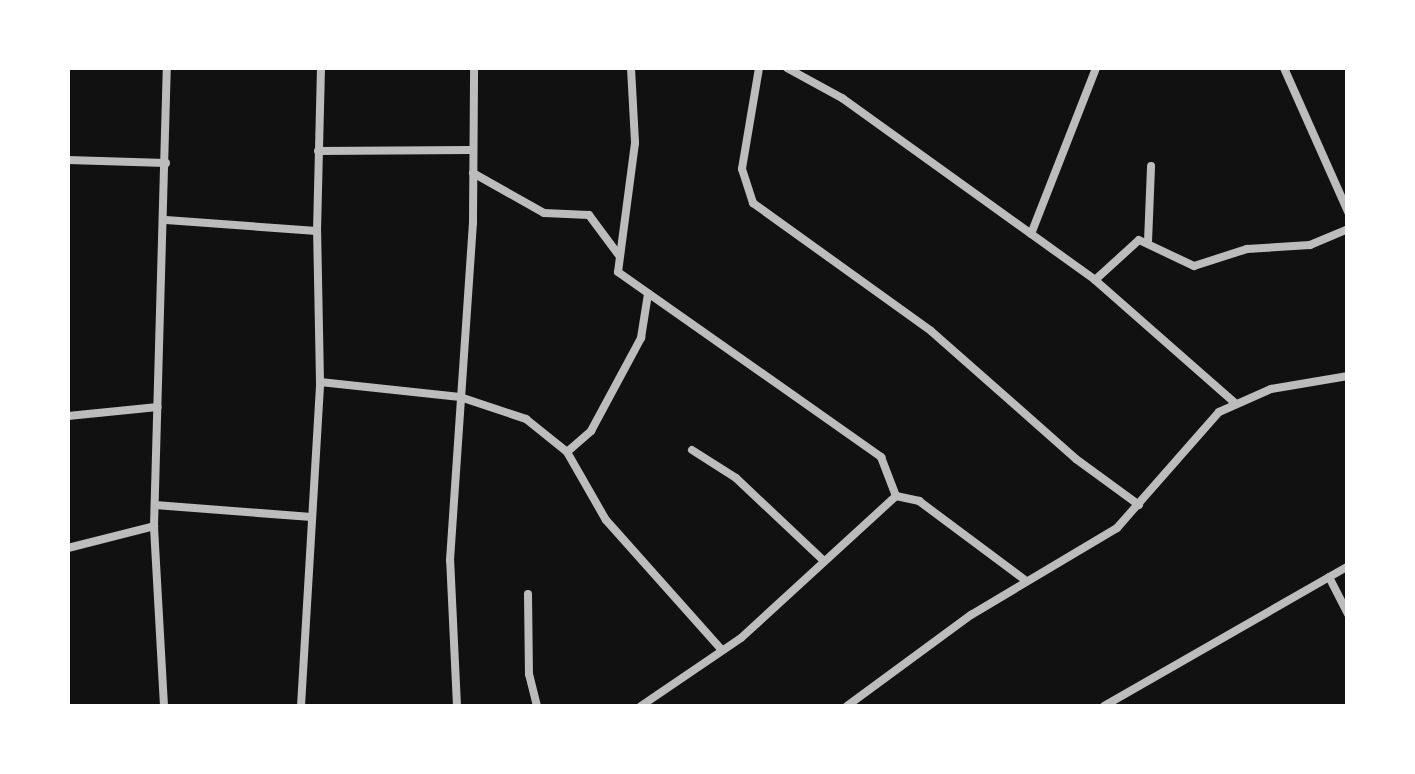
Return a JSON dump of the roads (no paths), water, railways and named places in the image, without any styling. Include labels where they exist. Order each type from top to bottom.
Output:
[{"type":"street","points":[[164,706],[154,505],[166,220],[167,68]]},
{"type":"street","points":[[301,706],[320,382],[320,68]]},
{"type":"street","points":[[456,706],[450,560],[473,173],[474,68]]},
{"type":"street","points":[[631,68],[634,144],[618,272],[881,457],[896,496],[933,510],[1024,580]]},
{"type":"street","points":[[760,68],[742,169],[753,203],[932,331],[1076,459],[1139,505]]},
{"type":"street","points":[[787,68],[842,98],[1095,280],[1235,402]]},
{"type":"street","points":[[1030,234],[1096,68]]},
{"type":"street","points":[[1284,68],[1348,212]]},
{"type":"street","points":[[318,152],[471,150]]},
{"type":"street","points":[[68,160],[166,162]]},
{"type":"street","points":[[1148,242],[1151,166]]},
{"type":"street","points":[[473,173],[544,212],[589,216],[618,254]]},
{"type":"street","points":[[166,220],[318,231]]},
{"type":"street","points":[[1095,280],[1140,240],[1194,266],[1247,249],[1310,245],[1348,229]]},
{"type":"street","points":[[567,452],[590,431],[641,338],[648,294]]},
{"type":"street","points":[[848,706],[1024,580],[1117,528],[1211,420],[1235,402],[1348,376]]},
{"type":"street","points":[[320,382],[460,397],[526,420],[567,452],[606,520],[722,650]]},
{"type":"street","points":[[68,416],[158,407]]},
{"type":"street","points":[[692,450],[736,478],[823,560]]},
{"type":"street","points":[[641,706],[722,650],[896,496]]},
{"type":"street","points":[[154,505],[312,517]]},
{"type":"street","points":[[68,548],[154,526]]},
{"type":"street","points":[[1104,706],[1348,566]]},
{"type":"street","points":[[1329,576],[1348,614]]},
{"type":"street","points":[[528,594],[528,674],[537,706]]}]
